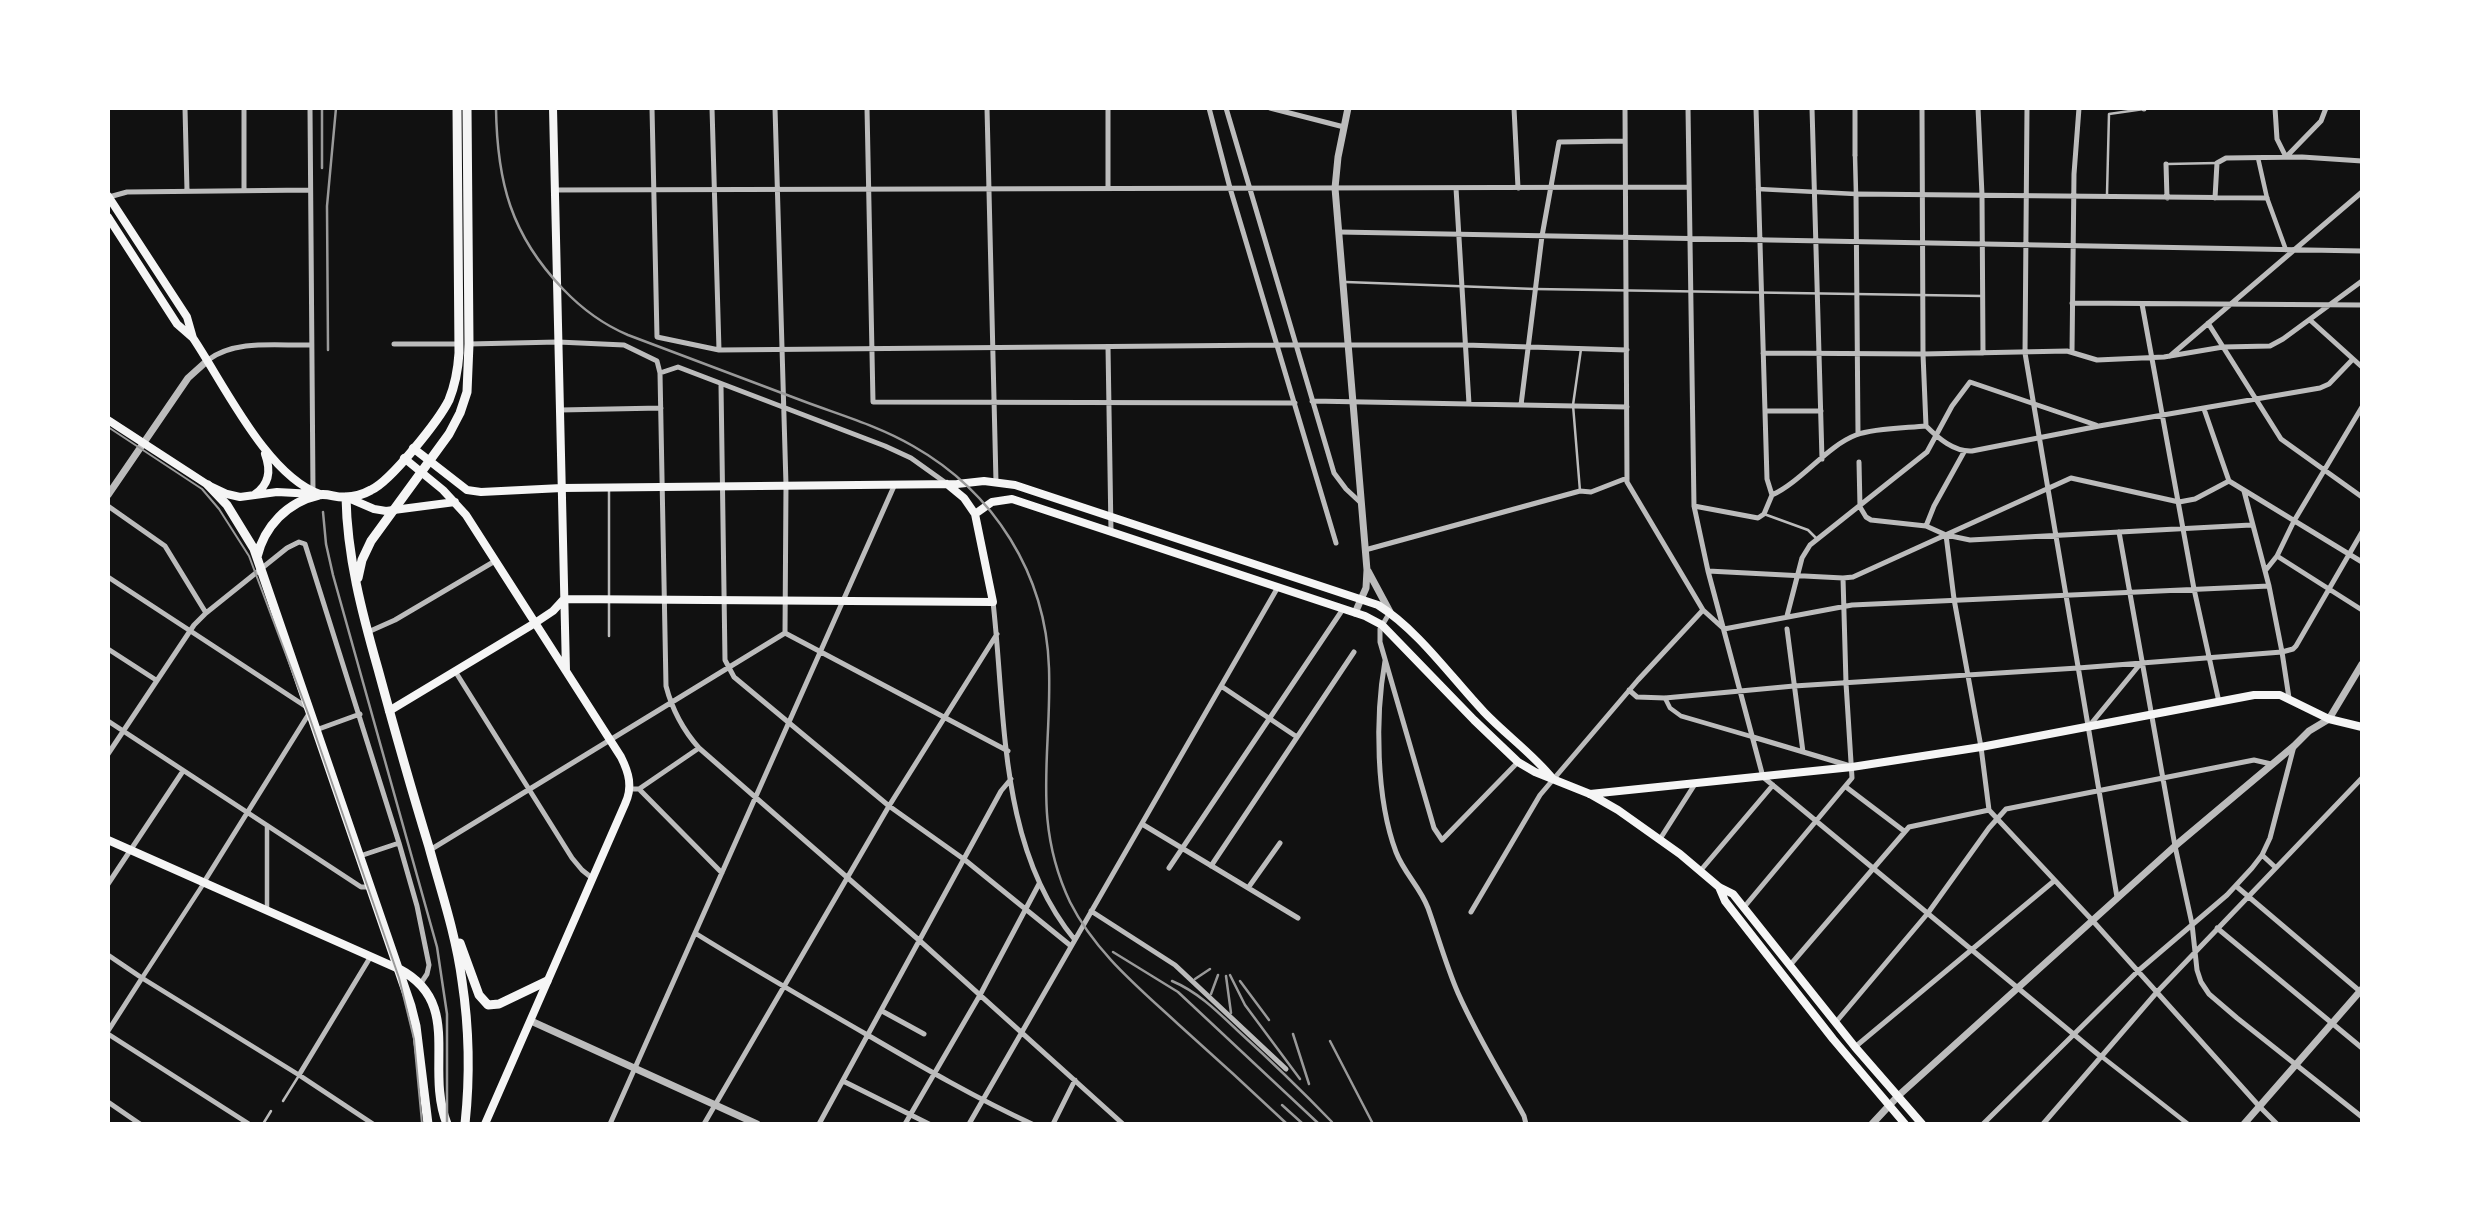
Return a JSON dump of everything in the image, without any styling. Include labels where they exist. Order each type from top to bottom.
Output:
[{"type":"main road","points":[[346,498],[363,494],[378,486],[413,448],[449,400],[458,366],[459,344],[457,108]]},
{"type":"main road","points":[[356,586],[366,548],[454,427],[465,400],[470,344],[467,108]]},
{"type":"main road","points":[[553,108],[566,671]]},
{"type":"main road","points":[[109,197],[187,317],[193,338]]},
{"type":"main road","points":[[108,217],[177,324],[193,338],[208,360],[260,442],[282,470],[317,493]]},
{"type":"main road","points":[[108,420],[208,485],[233,496],[277,492],[317,493],[346,498],[374,509],[393,510],[455,502]]},
{"type":"main road","points":[[252,495],[265,486],[269,475],[268,462],[260,442]]},
{"type":"main road","points":[[413,448],[458,484],[474,492],[562,488],[996,482],[1015,485],[1362,598],[1390,612],[1486,714],[1520,748],[1541,764],[1553,779]]},
{"type":"main road","points":[[404,458],[455,502],[610,740],[635,789],[592,878],[485,1124]]},
{"type":"main road","points":[[389,710],[535,623],[553,611],[564,599],[993,602],[975,514],[964,498],[947,484]]},
{"type":"main road","points":[[208,485],[235,516],[257,559],[371,887],[416,1026],[428,1124]]},
{"type":"main road","points":[[257,559],[262,538],[275,520],[317,493]]},
{"type":"main road","points":[[346,498],[356,586],[368,632],[447,907],[479,995],[485,1004],[495,1006],[547,981]]},
{"type":"main road","points":[[975,514],[999,499],[1012,499],[1355,613],[1382,625],[1474,720],[1518,761],[1590,794],[1660,839],[1719,887],[1733,894],[1855,1047],[1922,1124]]},
{"type":"main road","points":[[1590,794],[1852,766],[1981,747],[2270,694],[2289,698],[2329,719],[2361,727]]},
{"type":"main road","points":[[108,840],[371,956],[421,983],[431,996],[436,1015],[439,1097],[447,1124]]},
{"type":"main road","points":[[1719,887],[1725,901],[1833,1040],[1905,1124]]},
{"type":"main road","points":[[447,907],[462,979],[465,1011],[465,1124]]},
{"type":"street","points":[[184,108],[187,191]]},
{"type":"street","points":[[244,108],[244,190]]},
{"type":"street","points":[[310,108],[311,345],[317,493]]},
{"type":"street","points":[[652,108],[657,337],[719,350],[1278,345],[1465,345],[1626,350]]},
{"type":"street","points":[[712,108],[719,350]]},
{"type":"street","points":[[775,108],[786,485],[785,633]]},
{"type":"street","points":[[867,108],[873,402],[1295,403]]},
{"type":"street","points":[[987,108],[996,482]]},
{"type":"street","points":[[1108,108],[1108,188]]},
{"type":"street","points":[[1209,108],[1230,188],[1336,543]]},
{"type":"street","points":[[1226,108],[1334,473],[1361,503]]},
{"type":"street","points":[[1270,108],[1344,127]]},
{"type":"street","points":[[1348,108],[1335,188],[1367,570],[1366,588],[1355,613]]},
{"type":"street","points":[[1514,108],[1518,188]]},
{"type":"street","points":[[1625,108],[1628,478],[1633,492],[1703,610],[1724,629]]},
{"type":"street","points":[[1688,108],[1694,506],[1708,571],[1763,777],[2100,1056],[2189,1124]]},
{"type":"street","points":[[1694,506],[1758,518],[1764,514],[1772,495],[1767,479],[1756,108]]},
{"type":"street","points":[[1812,108],[1822,459]]},
{"type":"street","points":[[1855,108],[1858,434]]},
{"type":"street","points":[[1922,108],[1926,426],[1937,437],[1964,452],[2099,426],[2204,410],[2254,398],[2320,388],[2329,384],[2353,359]]},
{"type":"street","points":[[1978,108],[1982,195],[1983,353]]},
{"type":"street","points":[[2027,108],[2025,353],[2118,897]]},
{"type":"street","points":[[2072,352],[2074,196],[2079,108]]},
{"type":"street","points":[[2275,108],[2277,139],[2286,157]]},
{"type":"street","points":[[2286,157],[2321,121],[2326,108]]},
{"type":"street","points":[[1521,405],[1542,236],[1559,142],[1625,141]]},
{"type":"street","points":[[2215,198],[2217,163],[2226,158],[2286,157],[2361,161]]},
{"type":"street","points":[[2258,158],[2267,198],[2286,250]]},
{"type":"street","points":[[2166,164],[2167,198]]},
{"type":"street","points":[[555,190],[1689,187]]},
{"type":"street","points":[[1456,188],[1469,404]]},
{"type":"street","points":[[1758,189],[1856,194],[2267,198]]},
{"type":"street","points":[[109,197],[127,192],[310,190]]},
{"type":"street","points":[[2170,356],[2361,192]]},
{"type":"street","points":[[1339,232],[2361,251]]},
{"type":"street","points":[[1763,352],[2072,352],[2097,360],[2151,358],[2223,347],[2270,346],[2277,344],[2361,281]]},
{"type":"street","points":[[2072,303],[2361,305]]},
{"type":"street","points":[[2142,304],[2194,589],[2219,702]]},
{"type":"street","points":[[2310,320],[2361,367]]},
{"type":"street","points":[[2208,323],[2281,439],[2361,497]]},
{"type":"street","points":[[470,344],[558,342],[624,345],[654,357],[659,364],[660,373],[666,686],[670,704],[690,739],[1123,1124]]},
{"type":"street","points":[[394,344],[459,344]]},
{"type":"street","points":[[108,495],[188,378],[208,360],[221,351],[237,347],[311,345]]},
{"type":"street","points":[[1108,347],[1111,532]]},
{"type":"street","points":[[660,373],[678,368],[900,453],[947,484]]},
{"type":"street","points":[[1803,752],[1787,616],[1805,552],[1816,538],[1860,508],[1927,452],[1952,407],[1970,382],[2099,426]]},
{"type":"street","points":[[721,384],[724,660],[728,668],[734,677],[788,724],[889,806],[965,860],[1025,911],[1073,943]]},
{"type":"street","points":[[1312,401],[1627,407]]},
{"type":"street","points":[[2265,571],[2277,556],[2294,521],[2361,407]]},
{"type":"street","points":[[560,410],[661,408]]},
{"type":"street","points":[[2204,410],[2229,481],[2361,562]]},
{"type":"street","points":[[1765,411],[1821,411]]},
{"type":"street","points":[[1772,495],[1786,488],[1858,434],[1926,426]]},
{"type":"street","points":[[1926,526],[1964,452]]},
{"type":"street","points":[[1859,462],[1860,508],[1866,517],[1871,520],[1926,526],[1946,535],[1970,540],[2251,525]]},
{"type":"street","points":[[1708,571],[1843,578],[1864,573],[2071,478],[2078,477],[2179,502],[2195,499],[2229,481]]},
{"type":"street","points":[[1365,550],[1580,491],[1591,492],[1628,478]]},
{"type":"street","points":[[610,1124],[895,484]]},
{"type":"street","points":[[2244,491],[2269,586],[2289,698]]},
{"type":"street","points":[[108,506],[165,546],[205,613]]},
{"type":"street","points":[[1629,690],[1637,697],[1665,698],[1794,686],[2282,652],[2296,646],[2361,532]]},
{"type":"street","points":[[2119,533],[2162,777],[2192,924],[2197,970],[2209,994],[2361,1117]]},
{"type":"street","points":[[1946,535],[1989,810],[2277,1124]]},
{"type":"street","points":[[108,754],[190,630],[205,613],[299,542],[305,544],[399,843],[429,958],[428,970],[421,983]]},
{"type":"street","points":[[2277,556],[2361,610]]},
{"type":"street","points":[[368,632],[395,620],[495,561]]},
{"type":"street","points":[[1367,570],[1390,612],[1382,625],[1380,637],[1385,661],[1434,828],[1442,840],[1518,761]]},
{"type":"street","points":[[108,577],[305,706],[310,712],[108,1032],[248,1124]]},
{"type":"street","points":[[1745,906],[1852,778],[1843,578]]},
{"type":"street","points":[[1724,629],[1844,606],[2269,586]]},
{"type":"street","points":[[969,1124],[1278,587]]},
{"type":"street","points":[[993,602],[1007,751],[1025,848],[1039,884],[1073,943]]},
{"type":"street","points":[[1169,868],[1343,609]]},
{"type":"street","points":[[1471,912],[1535,803],[1553,779],[1629,690],[1703,610]]},
{"type":"street","points":[[430,850],[785,633]]},
{"type":"street","points":[[785,633],[1007,751]]},
{"type":"street","points":[[704,1124],[889,806],[997,634]]},
{"type":"street","points":[[108,649],[156,680]]},
{"type":"street","points":[[1211,866],[1354,652]]},
{"type":"street","points":[[1385,661],[1379,706],[1380,743],[1384,799],[1395,849],[1407,875],[1427,905],[1458,992],[1524,1116],[1525,1124]]},
{"type":"street","points":[[2087,728],[2141,663]]},
{"type":"street","points":[[1872,1124],[1888,1105],[2175,846],[2309,731],[2329,719],[2361,664]]},
{"type":"street","points":[[455,671],[572,858],[592,878]]},
{"type":"street","points":[[1222,686],[1297,737]]},
{"type":"street","points":[[1665,698],[1670,708],[1681,716],[1852,766]]},
{"type":"street","points":[[316,730],[360,714]]},
{"type":"street","points":[[108,721],[361,887],[371,887]]},
{"type":"street","points":[[1983,1124],[2138,971],[2236,886],[2262,855],[2270,838],[2294,746]]},
{"type":"street","points":[[699,748],[635,789],[722,873]]},
{"type":"street","points":[[1836,1022],[1928,913],[1996,819],[2011,806],[2254,760],[2271,764]]},
{"type":"street","points":[[108,884],[183,771]]},
{"type":"street","points":[[2043,1124],[2157,992],[2361,778]]},
{"type":"street","points":[[819,1124],[1001,791],[1011,779]]},
{"type":"street","points":[[1660,839],[1695,784]]},
{"type":"street","points":[[1701,870],[1773,785]]},
{"type":"street","points":[[1846,787],[1904,831]]},
{"type":"street","points":[[1791,964],[1904,831],[1916,824],[1989,810]]},
{"type":"street","points":[[1142,824],[1298,918]]},
{"type":"street","points":[[267,827],[267,910]]},
{"type":"street","points":[[360,856],[399,843]]},
{"type":"street","points":[[1248,888],[1280,843]]},
{"type":"street","points":[[2262,855],[2275,867]]},
{"type":"street","points":[[1855,1047],[2054,881]]},
{"type":"street","points":[[905,1124],[980,995],[1039,884]]},
{"type":"street","points":[[2236,886],[2361,991],[2245,1124]]},
{"type":"street","points":[[1091,911],[1175,965],[1286,1069]]},
{"type":"street","points":[[2217,928],[2361,1048]]},
{"type":"street","points":[[695,933],[783,988],[934,1074],[1032,1124]]},
{"type":"street","points":[[108,955],[373,1124]]},
{"type":"street","points":[[299,1075],[371,956]]},
{"type":"street","points":[[882,1011],[924,1034]]},
{"type":"street","points":[[531,1021],[757,1124]]},
{"type":"street","points":[[1053,1124],[1075,1080]]},
{"type":"street","points":[[843,1081],[929,1124]]},
{"type":"street","points":[[108,1102],[140,1124]]},
{"type":"lane","points":[[2107,196],[2109,114],[2144,109]]},
{"type":"lane","points":[[2166,164],[2217,163]]},
{"type":"lane","points":[[1343,282],[1626,291],[1983,296]]},
{"type":"lane","points":[[1580,491],[1573,405],[1581,349]]},
{"type":"lane","points":[[609,488],[609,636]]},
{"type":"lane","points":[[1764,514],[1808,530],[1816,538]]},
{"type":"lane","points":[[283,1101],[299,1075]]},
{"type":"lane","points":[[263,1124],[271,1111]]},
{"type":"tram line","points":[[108,427],[202,489],[219,509],[249,556],[309,716],[399,978],[414,1039],[422,1124]]},
{"type":"railway","points":[[322,108],[322,168]]},
{"type":"railway","points":[[328,350],[327,206],[336,108]]},
{"type":"railway","points":[[496,108],[504,184],[519,228],[545,269],[585,309],[628,335],[887,432],[942,465],[968,487],[991,512],[1026,569],[1038,600],[1046,633],[1049,668],[1047,814],[1058,872],[1070,902],[1092,937],[1118,968],[1287,1124]]},
{"type":"railway","points":[[323,512],[333,575],[437,947],[447,1014],[447,1124]]},
{"type":"railway","points":[[1113,952],[1178,992],[1319,1124]]},
{"type":"railway","points":[[1195,979],[1210,969]]},
{"type":"railway","points":[[1211,994],[1218,975]]},
{"type":"railway","points":[[1230,975],[1245,1005],[1300,1079]]},
{"type":"railway","points":[[1226,976],[1231,1013]]},
{"type":"railway","points":[[1172,981],[1199,996],[1214,1009],[1332,1122]]},
{"type":"railway","points":[[1240,981],[1269,1020]]},
{"type":"railway","points":[[1293,1034],[1309,1084]]},
{"type":"railway","points":[[1330,1041],[1373,1124]]},
{"type":"railway","points":[[1282,1105],[1303,1124]]}]
